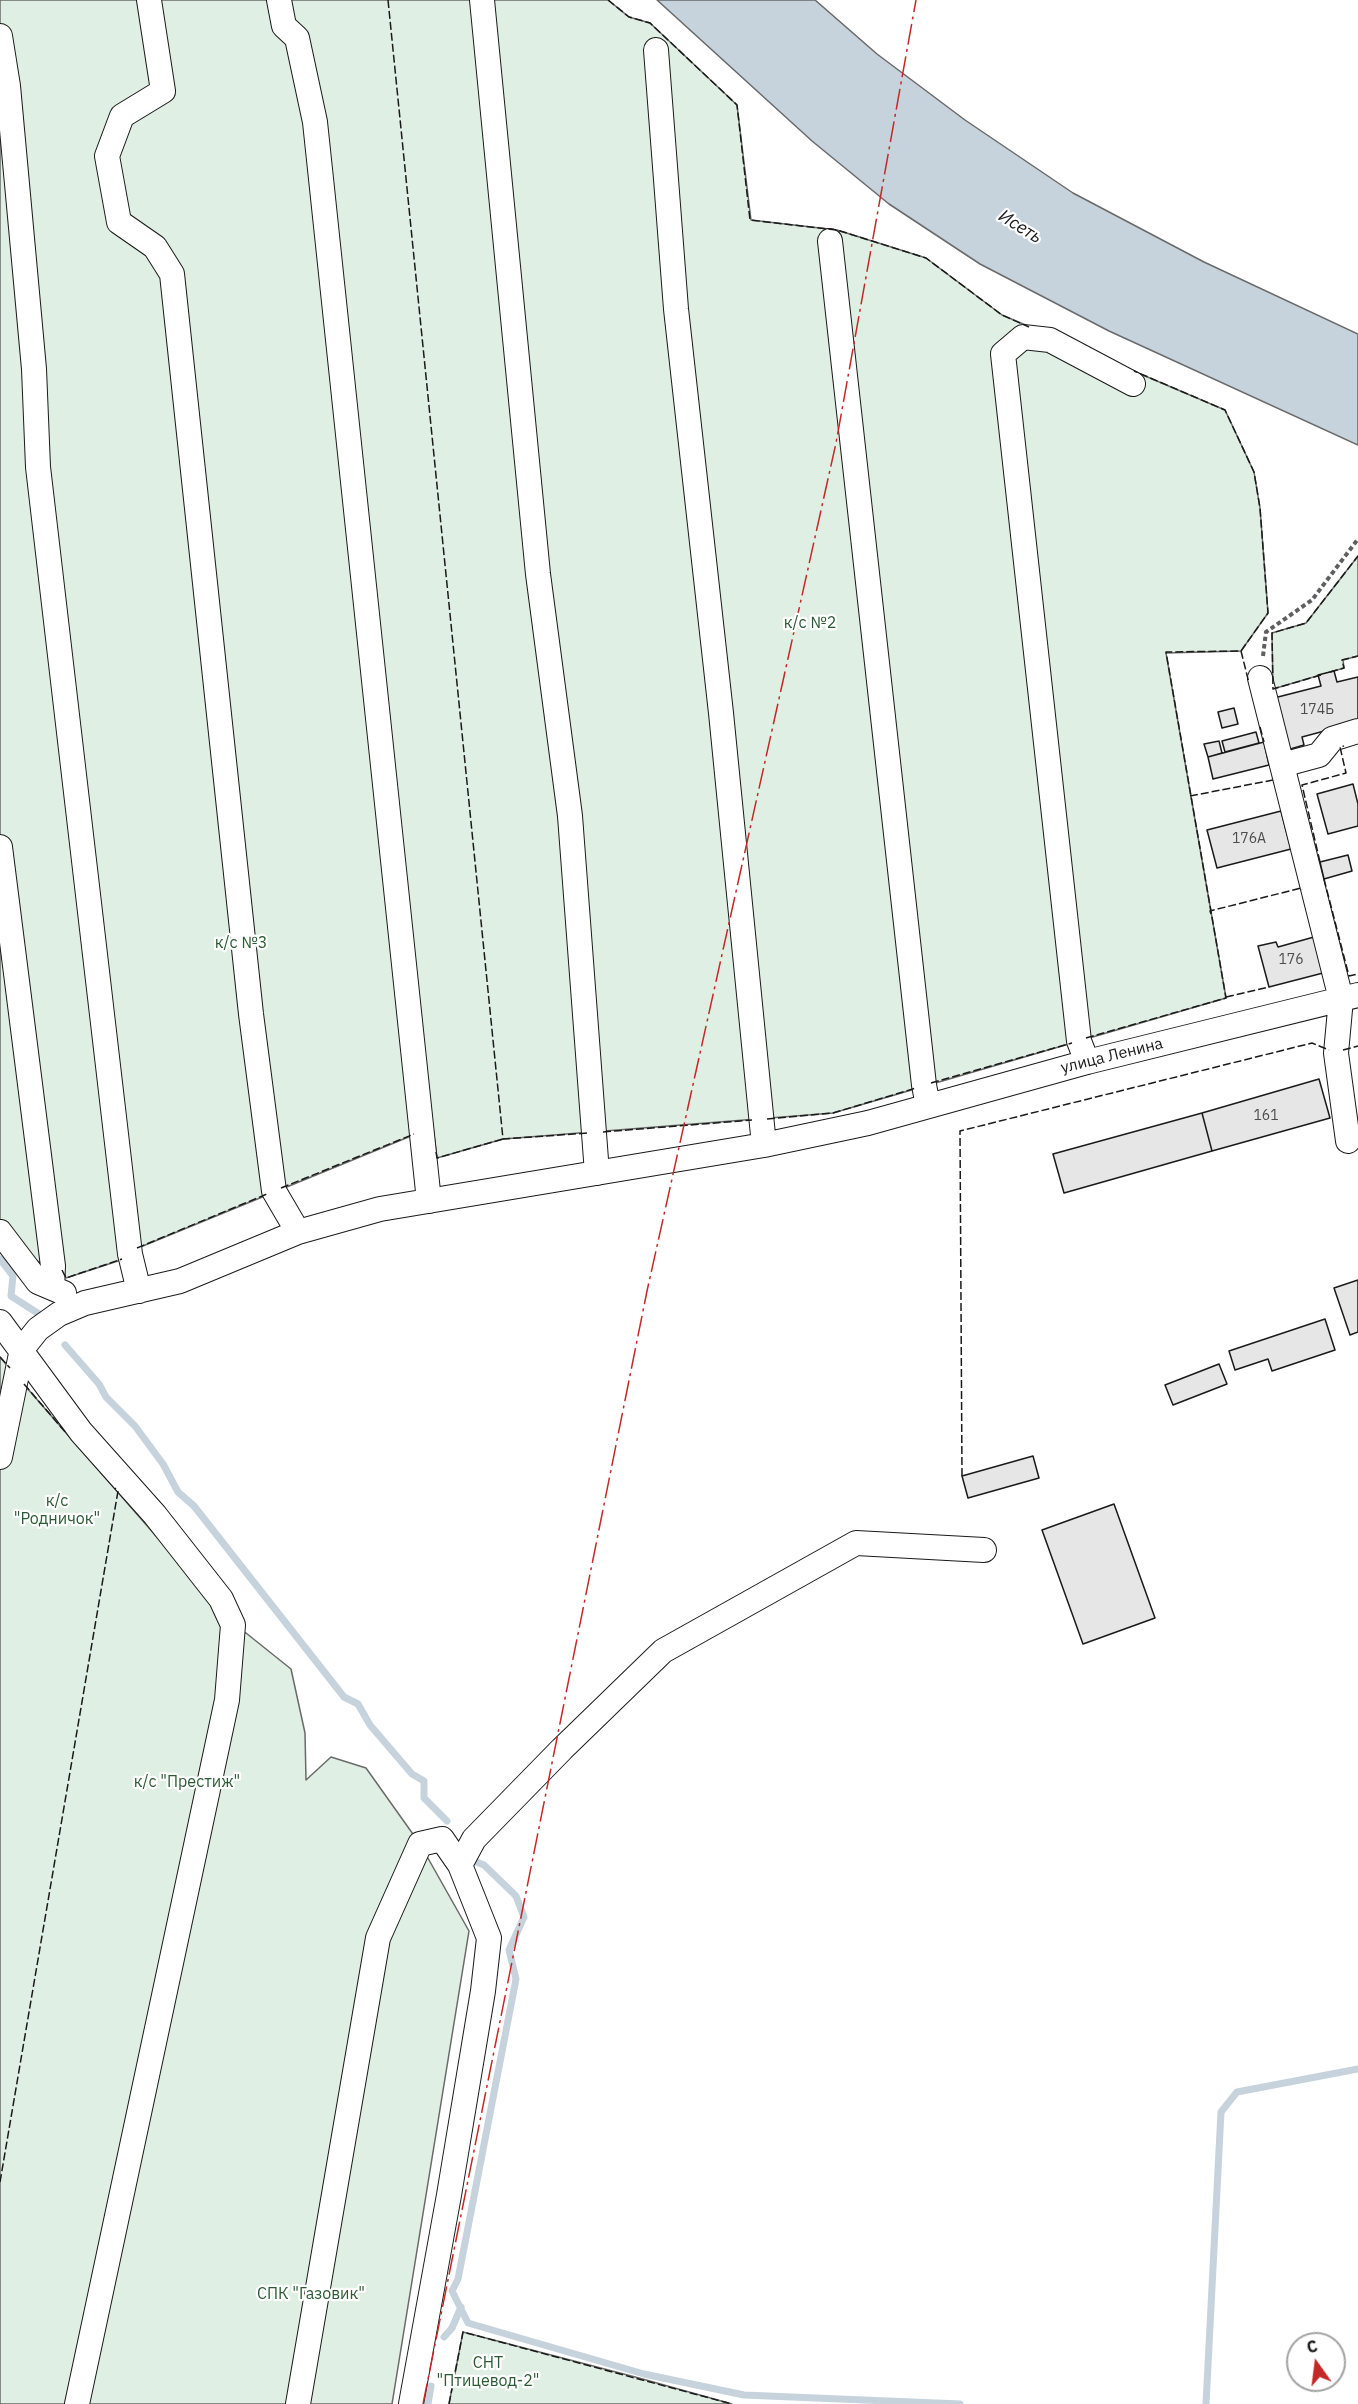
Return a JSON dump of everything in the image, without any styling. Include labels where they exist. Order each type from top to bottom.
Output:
[{"type":"street","points":[[149,0],[163,91],[122,116],[106,156],[119,222],[154,247],[172,273],[251,1014],[274,1191],[297,1232]]},
{"type":"street","points":[[279,0],[284,26],[297,38],[315,122],[429,1201]]},
{"type":"street","points":[[482,0],[538,574],[570,816],[597,1173]]},
{"type":"street","points":[[0,36],[8,86],[33,357],[38,467],[130,1254],[140,1291]]},
{"type":"street","points":[[656,50],[675,309],[720,701],[764,1146]]},
{"type":"street","points":[[830,241],[928,1106]]},
{"type":"street","points":[[1087,1062],[1079,1041],[1003,354],[1023,337],[1050,340],[1133,384]]},
{"type":"street","points":[[1260,678],[1282,765],[1350,997],[1336,1053],[1348,1141]]},
{"type":"street","points":[[1282,765],[1319,755],[1332,739],[1358,731]]},
{"type":"street","points":[[0,847],[52,1266],[52,1288]]},
{"type":"street","name":"улица Ленина","points":[[22,1349],[38,1329],[59,1314],[85,1303],[180,1281],[297,1232],[380,1209],[764,1146],[868,1123],[1087,1062],[1350,997]]},
{"type":"street","points":[[0,1232],[38,1282],[85,1303]]},
{"type":"street","points":[[0,1322],[81,1432],[155,1515],[220,1599],[233,1631],[227,1700],[78,2404]]},
{"type":"street","points":[[0,1457],[22,1349]]},
{"type":"street","points":[[460,1865],[474,1839],[663,1651],[856,1543],[984,1550]]},
{"type":"street","points":[[298,2404],[378,1938],[420,1844],[442,1839],[460,1865],[489,1938],[483,1991],[451,2184],[411,2404]]},
{"type":"path","points":[[1260,678],[1266,632],[1312,600],[1358,539]]},
{"type":"green space","points":[[0,0],[608,0],[629,17],[650,23],[737,105],[751,220],[837,230],[926,258],[1002,315],[1225,410],[1254,472],[1260,508],[1268,613],[1241,651],[1166,653],[1226,998],[833,1113],[503,1139],[437,1158],[433,1127],[138,1248],[121,1260],[66,1278],[62,1269],[30,1259],[0,1220]]},
{"type":"green space","points":[[1358,556],[1358,656],[1343,660],[1344,668],[1273,689],[1272,633],[1306,623]]},
{"type":"green space","points":[[0,1357],[217,1606],[223,1629],[246,1633],[291,1669],[305,1733],[306,1780],[331,1757],[366,1768],[420,1844],[469,1931],[392,2404],[0,2404]]},
{"type":"green space","name":"СНТ \"Птицевод-2\"","points":[[463,2332],[639,2378],[732,2404],[449,2404]]},
{"type":"water","name":"Исеть","points":[[657,0],[815,0],[877,54],[965,120],[1073,193],[1204,262],[1358,334],[1358,445],[1109,331],[980,264],[889,204],[812,141]]},
{"type":"building","points":[[1334,671],[1337,682],[1358,677],[1358,722],[1302,737],[1304,745],[1287,750],[1274,698],[1321,686],[1318,675]]},
{"type":"building","points":[[1234,708],[1238,724],[1222,728],[1218,712]]},
{"type":"building","points":[[1256,732],[1259,743],[1225,752],[1222,741]]},
{"type":"building","points":[[1219,741],[1222,753],[1208,757],[1204,744]]},
{"type":"building","points":[[1264,742],[1269,765],[1213,779],[1208,757]]},
{"type":"building","points":[[1353,784],[1358,804],[1358,826],[1328,834],[1317,794]]},
{"type":"building","points":[[1281,811],[1291,849],[1217,868],[1207,830]]},
{"type":"building","points":[[1348,855],[1352,871],[1324,879],[1320,862]]},
{"type":"building","points":[[1314,937],[1323,973],[1269,987],[1258,946],[1276,942],[1278,947]]},
{"type":"building","points":[[1319,1079],[1330,1118],[1212,1151],[1202,1113]]},
{"type":"building","points":[[1202,1113],[1212,1151],[1064,1193],[1053,1154]]},
{"type":"building","points":[[1358,1280],[1358,1332],[1350,1335],[1334,1288]]},
{"type":"building","points":[[1325,1319],[1335,1350],[1272,1371],[1268,1359],[1235,1370],[1229,1351]]},
{"type":"building","points":[[1219,1364],[1227,1384],[1173,1405],[1165,1385]]},
{"type":"building","points":[[1033,1456],[1039,1478],[968,1498],[962,1476]]},
{"type":"building","points":[[1114,1504],[1155,1618],[1083,1644],[1042,1530]]},
{"type":"waterway","points":[[0,1259],[13,1276],[11,1296],[39,1314]]},
{"type":"waterway","points":[[65,1345],[99,1384],[106,1397],[135,1426],[163,1464],[178,1492],[194,1506],[344,1697],[358,1704],[370,1725],[412,1774],[424,1781],[424,1798],[447,1821]]},
{"type":"waterway","points":[[474,1861],[484,1865],[516,1896],[524,1917],[509,1950],[516,1979],[458,2279],[452,2291],[468,2323],[644,2374],[744,2395],[960,2404]]},
{"type":"waterway","points":[[1206,2404],[1221,2112],[1237,2092],[1358,2069]]},
{"type":"waterway","points":[[444,2337],[452,2328],[461,2307]]},
{"type":"waterway","points":[[428,2404],[431,2386]]},
{"type":"fence","points":[[388,0],[503,1139],[588,1133]]},
{"type":"fence","points":[[608,0],[629,17],[650,23],[737,105],[750,220],[837,230],[926,258],[1002,315],[1029,327]]},
{"type":"fence","points":[[1086,1038],[1226,998],[1166,652],[1241,651],[1268,613],[1260,508],[1254,472],[1225,410],[1134,371]]},
{"type":"fence","points":[[1321,675],[1273,689],[1272,633],[1306,623],[1358,556]]},
{"type":"fence","points":[[1241,651],[1249,683]]},
{"type":"fence","points":[[1330,672],[1344,668],[1342,660],[1358,656]]},
{"type":"fence","points":[[1260,727],[1264,742]]},
{"type":"fence","points":[[1320,862],[1302,785],[1346,773],[1340,747],[1344,746]]},
{"type":"fence","points":[[1190,796],[1273,780]]},
{"type":"fence","points":[[1324,879],[1349,976],[1358,974]]},
{"type":"fence","points":[[1211,914],[1210,911],[1301,888],[1302,890]]},
{"type":"fence","points":[[1226,997],[1269,987]]},
{"type":"fence","points":[[931,1083],[1072,1043]]},
{"type":"fence","points":[[962,1476],[960,1131],[1312,1043],[1329,1050]]},
{"type":"fence","points":[[1343,1050],[1358,1046]]},
{"type":"fence","points":[[767,1119],[833,1113],[916,1088]]},
{"type":"fence","points":[[603,1132],[752,1120]]},
{"type":"fence","points":[[281,1188],[414,1134]]},
{"type":"fence","points":[[436,1152],[437,1158],[503,1139],[503,1137]]},
{"type":"fence","points":[[137,1248],[267,1194]]},
{"type":"fence","points":[[62,1270],[66,1278],[122,1259]]},
{"type":"fence","points":[[0,1357],[10,1368]]},
{"type":"fence","points":[[24,1384],[67,1434]]},
{"type":"fence","points":[[0,2182],[118,1491],[115,1488]]},
{"type":"fence","points":[[449,2404],[463,2332],[732,2404]]},
{"type":"power","points":[[423,2404],[647,1291],[836,443],[916,0]]},
{"type":"park label","name":"к/с №2","points":[[810,623]]},
{"type":"park label","name":"к/с №3","points":[[241,943]]},
{"type":"park label","name":"к/с \"Родничок\"","points":[[57,1510]]},
{"type":"park label","name":"к/с \"Престиж\"","points":[[187,1782]]},
{"type":"park label","name":"СПК \"Газовик\"","points":[[311,2294]]}]
